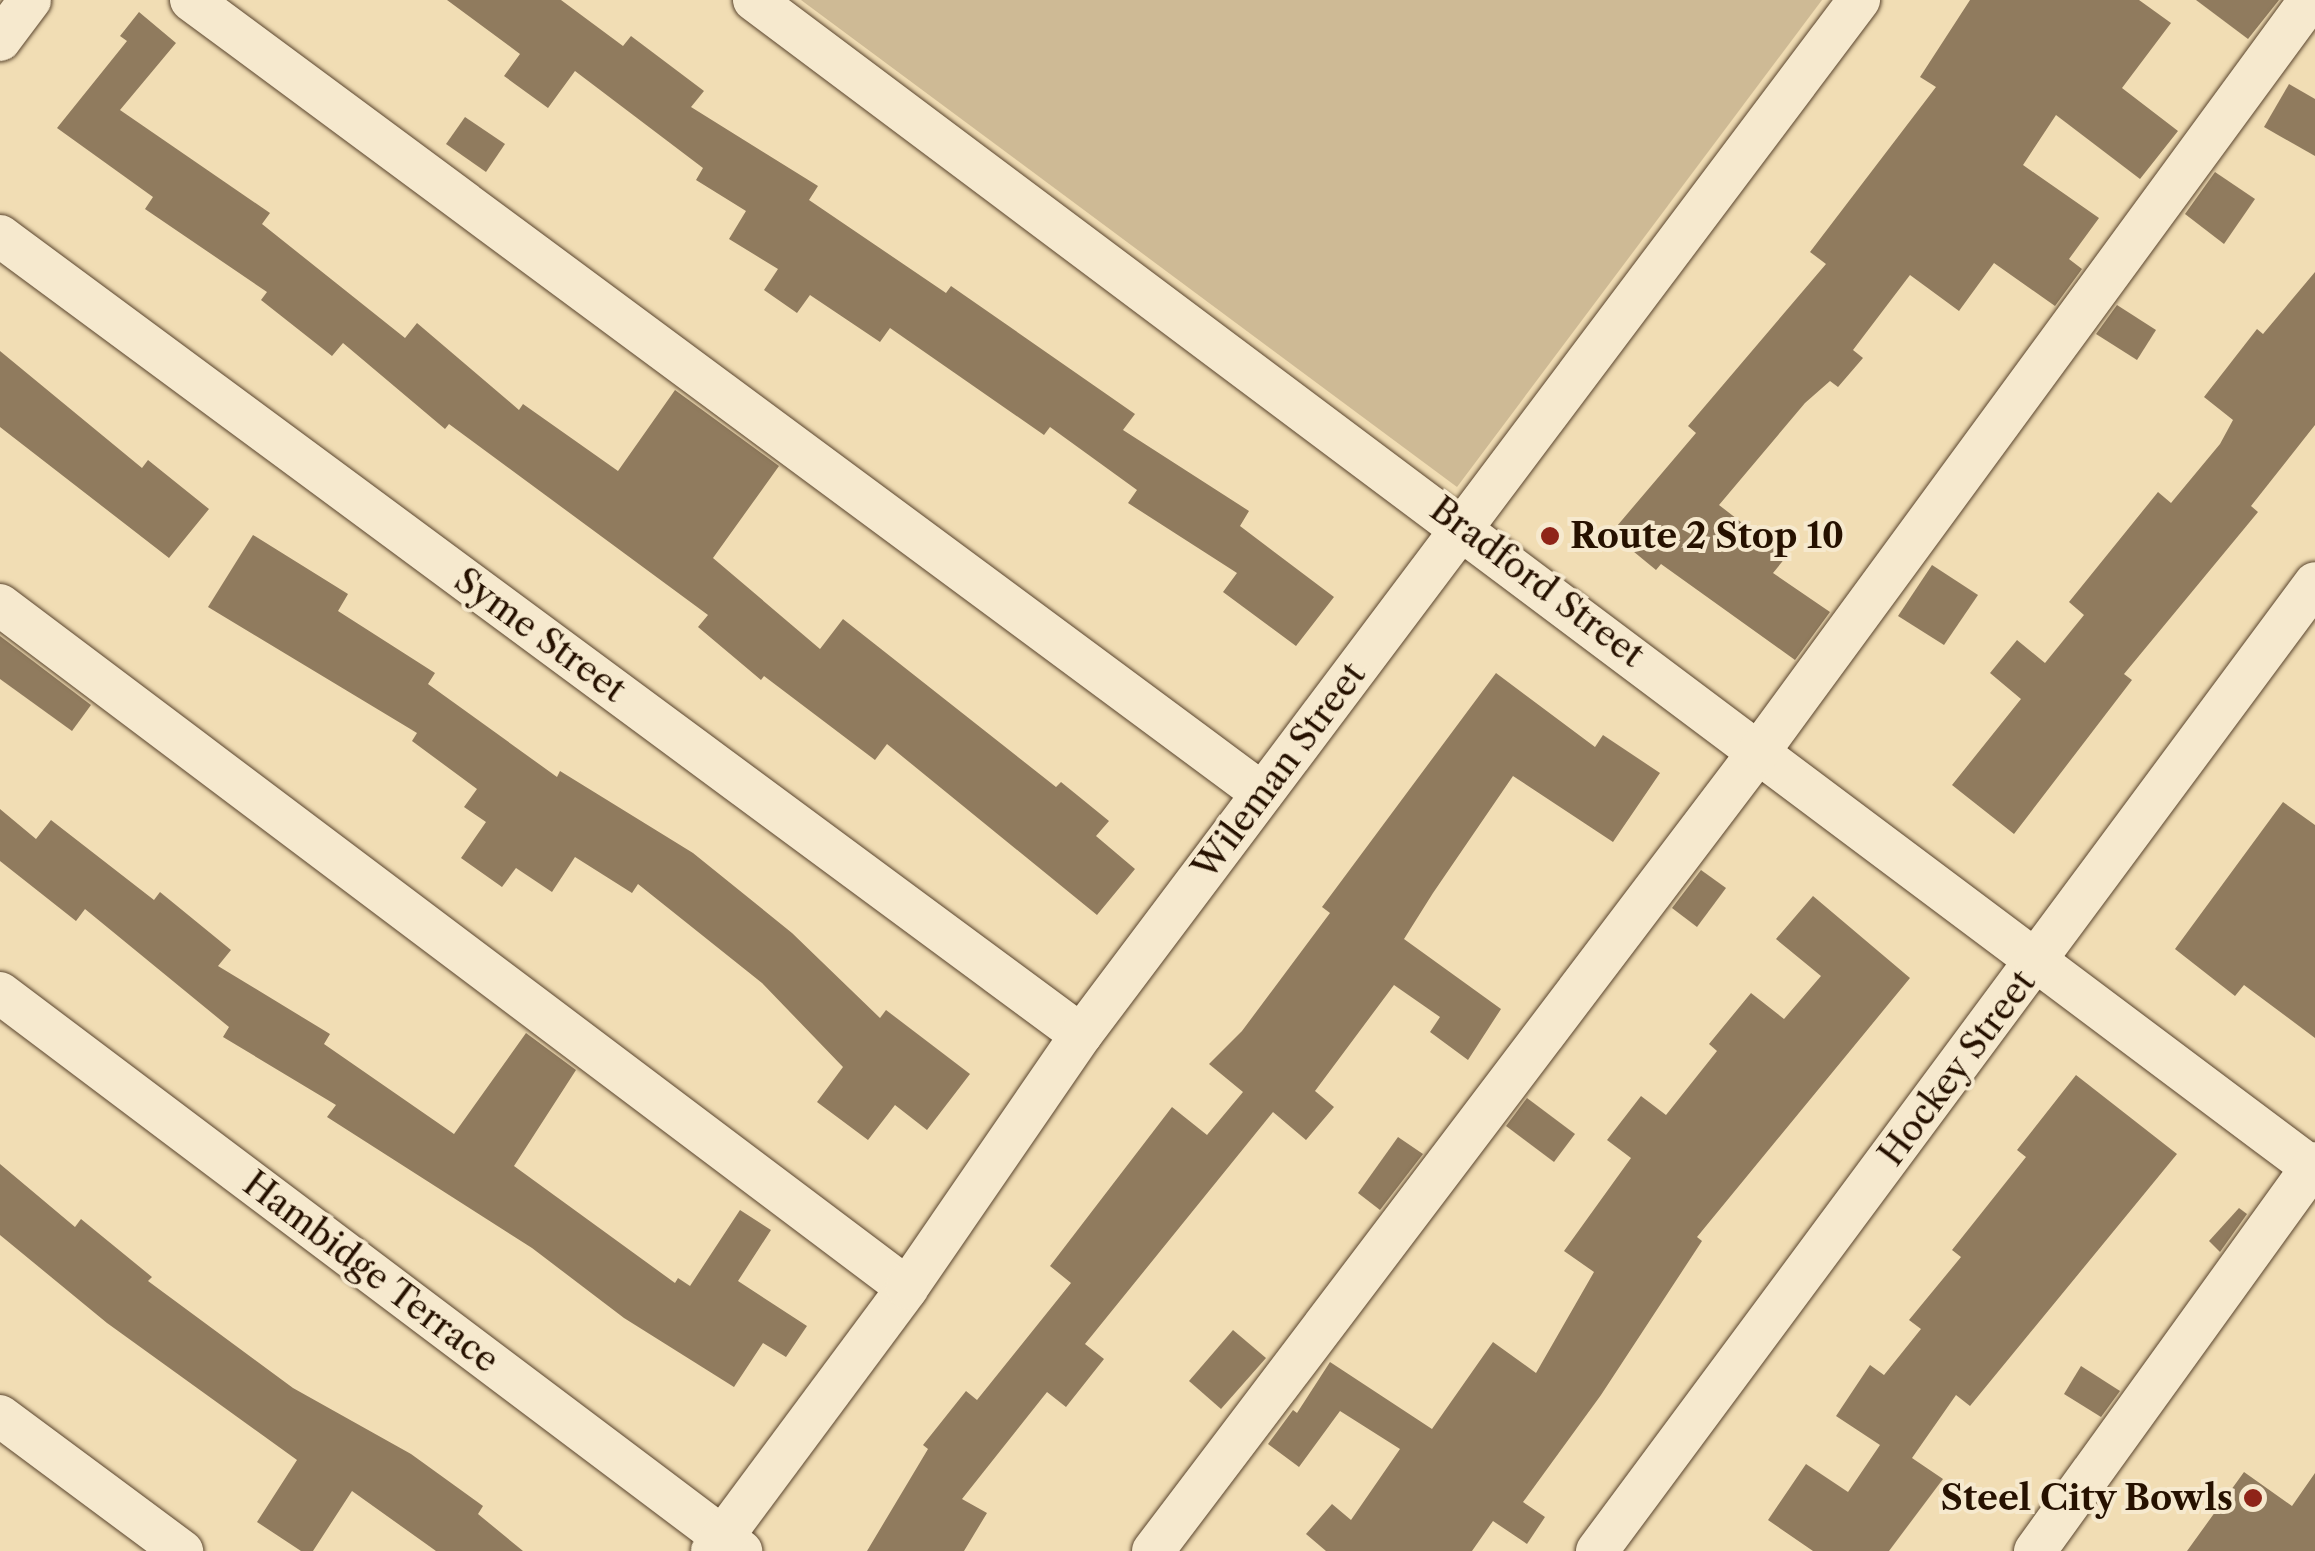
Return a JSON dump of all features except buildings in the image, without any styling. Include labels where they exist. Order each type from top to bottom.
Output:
[{"type":"street","points":[[0,40],[30,0]]},
{"type":"street","points":[[191,0],[1262,794]]},
{"type":"street","name":"Bradford Street","points":[[754,0],[1463,526],[2314,1167]]},
{"type":"street","name":"Wileman Street","points":[[726,1546],[1081,1035],[1859,0]]},
{"type":"street","points":[[1153,1551],[1760,750],[2310,0]]},
{"type":"street","name":"Syme Street","points":[[0,236],[1081,1035]]},
{"type":"street","name":"Hockey Street","points":[[1596,1551],[2315,583]]},
{"type":"street","points":[[0,605],[907,1288]]},
{"type":"street","name":"Hambidge Terrace","points":[[0,993],[726,1546]]},
{"type":"street","points":[[2034,1551],[2314,1167]]},
{"type":"street","points":[[0,1416],[182,1551]]},
{"type":"shaded area","points":[[801,0],[1822,0],[1457,487]]},
{"type":"place","name":"Route 2 Stop 10","points":[[1550,536]]},
{"type":"place","name":"Steel City Bowls","points":[[2253,1498]]}]
